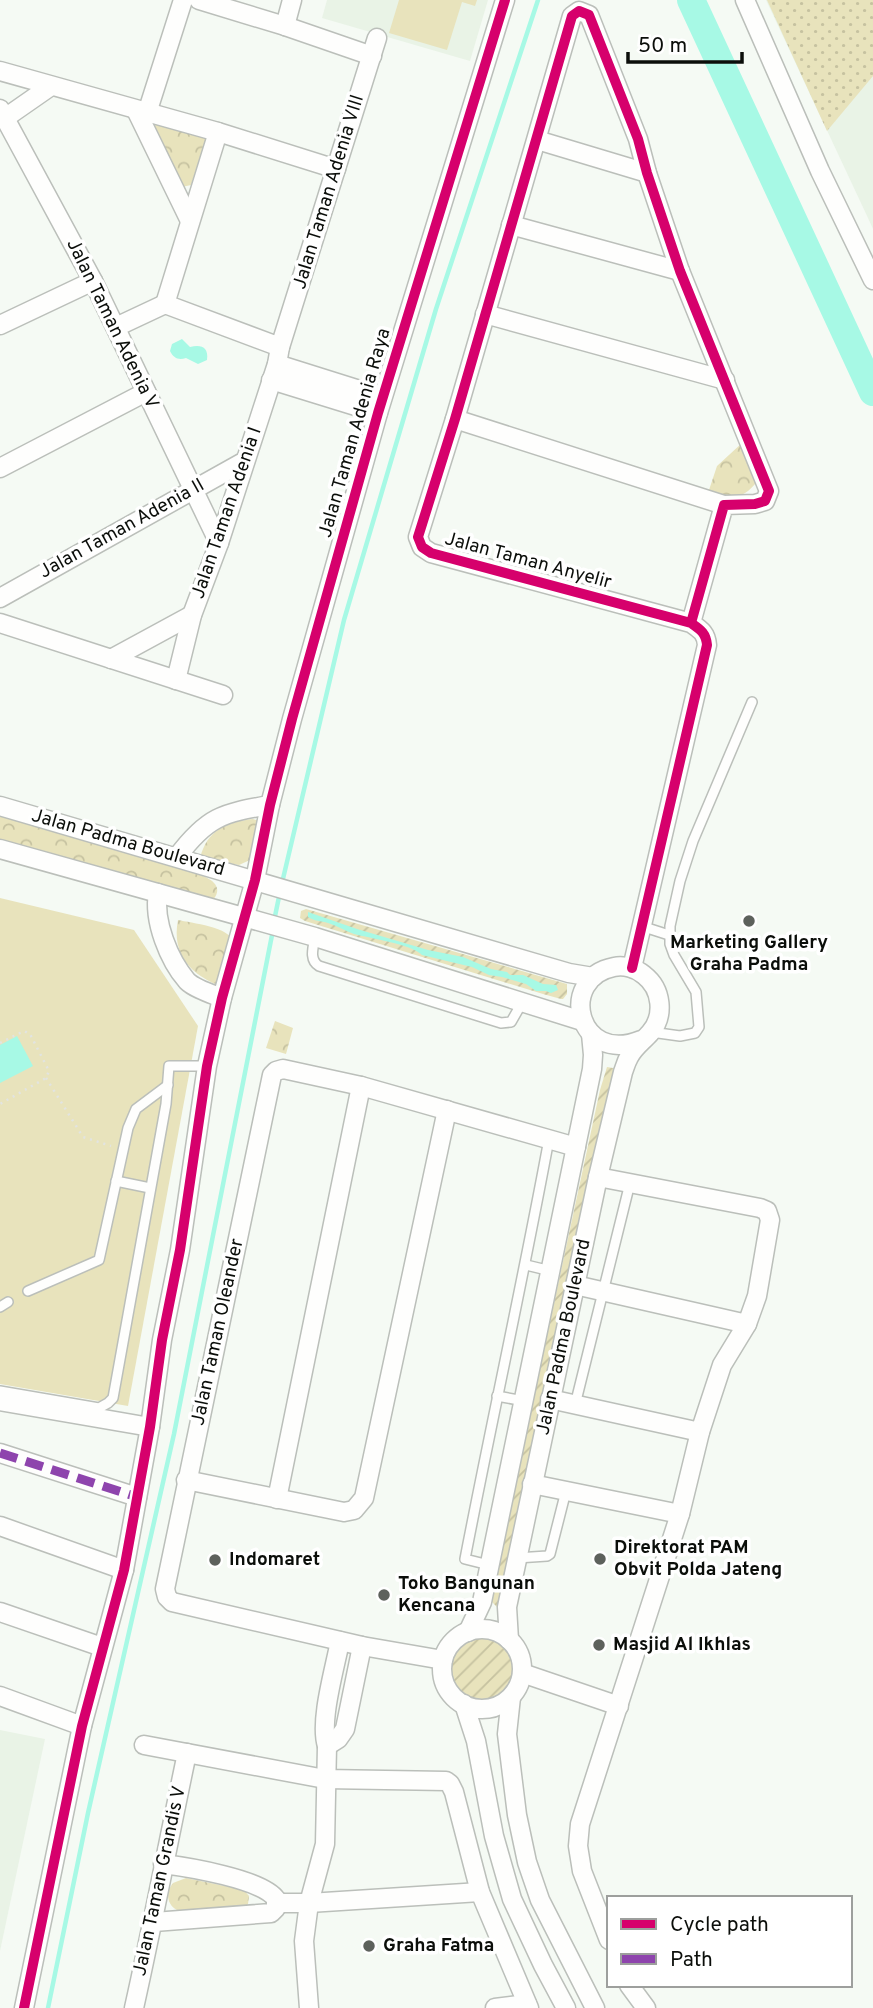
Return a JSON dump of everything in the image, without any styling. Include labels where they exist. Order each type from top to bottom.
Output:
[{"type":"street","points":[[183,0],[141,111],[190,221]]},
{"type":"street","points":[[199,0],[372,56]]},
{"type":"street","points":[[285,26],[292,0]]},
{"type":"street","name":"Jalan Taman Adenia Raya","points":[[24,2008],[82,1726],[124,1570],[150,1427],[162,1340],[180,1250],[207,1066],[222,998],[256,880],[270,805],[292,719],[380,405],[505,0]]},
{"type":"street","points":[[745,0],[820,171],[873,280]]},
{"type":"street","name":"Jalan Taman Anyelir","points":[[647,173],[638,139],[589,15],[579,11],[572,16],[418,537],[422,547],[431,553],[691,624]]},
{"type":"street","name":"Jalan Taman Adenia VIII","points":[[276,364],[377,38]]},
{"type":"street","points":[[0,71],[218,132],[336,169]]},
{"type":"street","points":[[2,113],[51,86]]},
{"type":"street","name":"Jalan Taman Adenia V","points":[[2,113],[93,281],[219,543]]},
{"type":"street","points":[[116,327],[165,304],[218,132]]},
{"type":"street","points":[[455,419],[724,505],[765,501],[769,491],[680,271],[647,173],[537,140]]},
{"type":"street","points":[[511,225],[680,271]]},
{"type":"street","points":[[0,325],[93,281]]},
{"type":"street","points":[[165,304],[276,364],[380,405]]},
{"type":"street","points":[[485,314],[726,380]]},
{"type":"street","name":"Jalan Taman Adenia I","points":[[176,680],[192,615],[219,543],[276,364]]},
{"type":"street","points":[[0,468],[146,392]]},
{"type":"street","name":"Jalan Taman Adenia II","points":[[0,598],[245,461]]},
{"type":"street","points":[[632,968],[707,646],[703,631],[691,624],[724,505]]},
{"type":"street","points":[[111,659],[192,615]]},
{"type":"street","points":[[0,623],[223,695]]},
{"type":"street","points":[[177,857],[193,836],[218,817],[270,805]]},
{"type":"street","name":"Jalan Padma Boulevard","points":[[0,806],[569,973],[593,977]]},
{"type":"street","name":"Jalan Padma Boulevard","points":[[0,849],[312,936]]},
{"type":"street","points":[[158,893],[159,920],[166,947],[189,983],[222,998]]},
{"type":"street","points":[[312,936],[523,1001],[587,1027],[602,1042],[615,1046],[629,1045],[646,1036],[658,1020],[660,1007],[653,983],[632,968],[604,970],[593,977],[585,986],[581,997],[580,1009],[587,1027]]},
{"type":"street","name":"Jalan Padma Boulevard","points":[[468,1632],[482,1602],[592,1069],[593,1055],[587,1027]]},
{"type":"street","name":"Jalan Padma Boulevard","points":[[509,1640],[507,1607],[598,1177],[623,1072],[629,1057],[646,1036]]},
{"type":"street","name":"Jalan Taman Oleander","points":[[341,1641],[172,1602],[165,1589],[272,1075],[283,1069],[361,1086]]},
{"type":"street","points":[[277,1499],[361,1086],[576,1147]]},
{"type":"street","points":[[186,1480],[344,1512],[354,1510],[364,1498],[447,1110]]},
{"type":"street","points":[[598,1177],[760,1208],[767,1211],[770,1220],[757,1296],[747,1324],[722,1365],[700,1432],[680,1514],[580,1824],[578,1846],[582,1871],[607,1935]]},
{"type":"street","points":[[575,1285],[747,1324]]},
{"type":"street","points":[[550,1399],[700,1432]]},
{"type":"street","points":[[0,1401],[150,1427]]},
{"type":"street","points":[[0,1453],[138,1497]]},
{"type":"street","points":[[532,1485],[680,1514]]},
{"type":"street","points":[[0,1526],[124,1570]]},
{"type":"street","points":[[0,1612],[102,1647]]},
{"type":"street","points":[[511,1697],[488,1708],[476,1708],[453,1696],[442,1673],[448,1648],[457,1638],[483,1629],[497,1632],[517,1649],[522,1661],[522,1674],[511,1697],[506,1734],[517,1815],[527,1862],[540,1900],[595,2008]]},
{"type":"street","points":[[309,2008],[304,1941],[309,1903],[324,1844],[327,1746],[324,1723],[341,1641],[443,1660]]},
{"type":"street","points":[[327,1746],[345,1730],[362,1646]]},
{"type":"street","points":[[522,1674],[619,1706]]},
{"type":"street","points":[[0,1696],[82,1726]]},
{"type":"street","points":[[329,1698],[350,1702]]},
{"type":"street","points":[[464,1704],[476,1741],[494,1836],[512,1899],[566,2008]]},
{"type":"street","points":[[144,1745],[325,1779],[446,1781],[454,1792],[480,1892],[528,2006],[495,2008]]},
{"type":"street","name":"Jalan Taman Grandis V","points":[[134,2008],[187,1753]]},
{"type":"street","points":[[154,1922],[271,1913],[276,1908],[273,1894],[268,1891],[218,1873],[163,1864]]},
{"type":"street","points":[[276,1903],[480,1892]]},
{"type":"street","points":[[630,1987],[646,2008]]},
{"type":"lane","points":[[646,1036],[680,1036],[695,1032],[699,1027],[696,992],[674,955],[669,935],[680,881],[693,841],[752,702]]},
{"type":"lane","points":[[641,926],[669,935]]},
{"type":"lane","points":[[312,936],[312,957],[320,967],[501,1023],[511,1023],[523,1001]]},
{"type":"lane","points":[[0,1391],[99,1408],[113,1398],[169,1066],[207,1066]]},
{"type":"lane","points":[[28,1292],[99,1260],[128,1128],[136,1109],[168,1084]]},
{"type":"lane","points":[[489,1565],[465,1559],[526,1265],[549,1139]]},
{"type":"lane","points":[[116,1181],[150,1188]]},
{"type":"lane","points":[[575,1405],[629,1183]]},
{"type":"lane","points":[[526,1265],[551,1271]]},
{"type":"lane","points":[[497,1396],[524,1401]]},
{"type":"lane","points":[[517,1558],[550,1554],[566,1491]]},
{"type":"path","points":[[0,1043],[24,1031],[30,1034],[49,1071],[46,1078],[0,1104]]},
{"type":"path","points":[[46,1078],[83,1137],[123,1149]]},
{"type":"shaded area","points":[[327,0],[488,0],[470,61],[322,18]]},
{"type":"shaded area","points":[[766,0],[873,0],[873,229],[868,218]]},
{"type":"shaded area","points":[[182,339],[190,347],[203,348],[207,352],[207,360],[198,364],[186,358],[175,357],[170,351],[172,344]]},
{"type":"shaded area","points":[[308,912],[428,950],[463,957],[510,975],[523,975],[543,984],[556,985],[558,990],[551,993],[536,991],[526,984],[489,975],[472,967],[354,934],[310,918]]},
{"type":"shaded area","points":[[17,1036],[33,1066],[0,1083],[0,1045]]},
{"type":"shaded area","points":[[0,1730],[45,1739],[0,1951]]},
{"type":"green space","points":[[399,0],[477,0],[475,6],[462,2],[447,50],[389,33]]},
{"type":"green space","points":[[767,0],[873,0],[873,76],[827,131]]},
{"type":"green space","points":[[154,121],[201,132],[206,139],[191,185],[182,187],[150,128]]},
{"type":"green space","points":[[742,443],[759,479],[742,495],[708,493],[717,466]]},
{"type":"green space","points":[[0,815],[203,876],[214,883],[217,893],[212,901],[0,843]]},
{"type":"green space","points":[[253,819],[259,821],[250,860],[239,865],[200,858],[207,841],[219,829],[234,822]]},
{"type":"green space","points":[[0,898],[134,930],[198,1026],[128,1406],[0,1384]]},
{"type":"green space","points":[[306,909],[567,984],[567,994],[561,999],[543,994],[305,921],[300,918],[301,911]]},
{"type":"green space","points":[[178,920],[210,926],[231,937],[232,951],[223,987],[202,977],[186,962],[178,944]]},
{"type":"green space","points":[[275,1021],[293,1028],[286,1054],[266,1048]]},
{"type":"green space","points":[[607,1067],[613,1068],[616,1073],[500,1605],[497,1607],[490,1600]]},
{"type":"green space","points":[[482,1636],[500,1642],[508,1650],[514,1668],[508,1686],[500,1694],[482,1700],[464,1694],[456,1686],[450,1668],[456,1650],[464,1642]]},
{"type":"green space","points":[[186,1878],[244,1890],[249,1896],[248,1904],[246,1907],[184,1913],[179,1911],[171,1905],[168,1893],[173,1883]]},
{"type":"waterway","points":[[282,883],[344,620],[436,309],[538,0]]},
{"type":"waterway","points":[[691,0],[873,392]]},
{"type":"waterway","points":[[274,921],[280,892]]},
{"type":"waterway","points":[[48,2008],[88,1813],[174,1434],[273,930]]},
{"type":"marked path","points":[[0,1453],[137,1497]]},
{"type":"cycle path","points":[[24,2008],[82,1726],[124,1570],[150,1427],[162,1340],[180,1250],[207,1066],[222,998],[255,880],[270,805],[292,719],[378,413],[505,0]]},
{"type":"cycle path","points":[[632,968],[707,645],[704,635],[691,623],[431,553],[422,547],[418,537],[572,16],[579,11],[589,15],[638,139],[680,271],[769,491],[765,501],[724,505],[691,623]]},
{"type":"place","name":"Marketing Gallery Graha Padma","points":[[749,921]]},
{"type":"place","name":"Direktorat PAM Obvit Polda Jateng","points":[[600,1559]]},
{"type":"place","name":"Indomaret","points":[[215,1560]]},
{"type":"place","name":"Toko Bangunan Kencana","points":[[384,1595]]},
{"type":"place","name":"Masjid Al Ikhlas","points":[[599,1645]]},
{"type":"place","name":"Graha Fatma","points":[[369,1946]]}]
